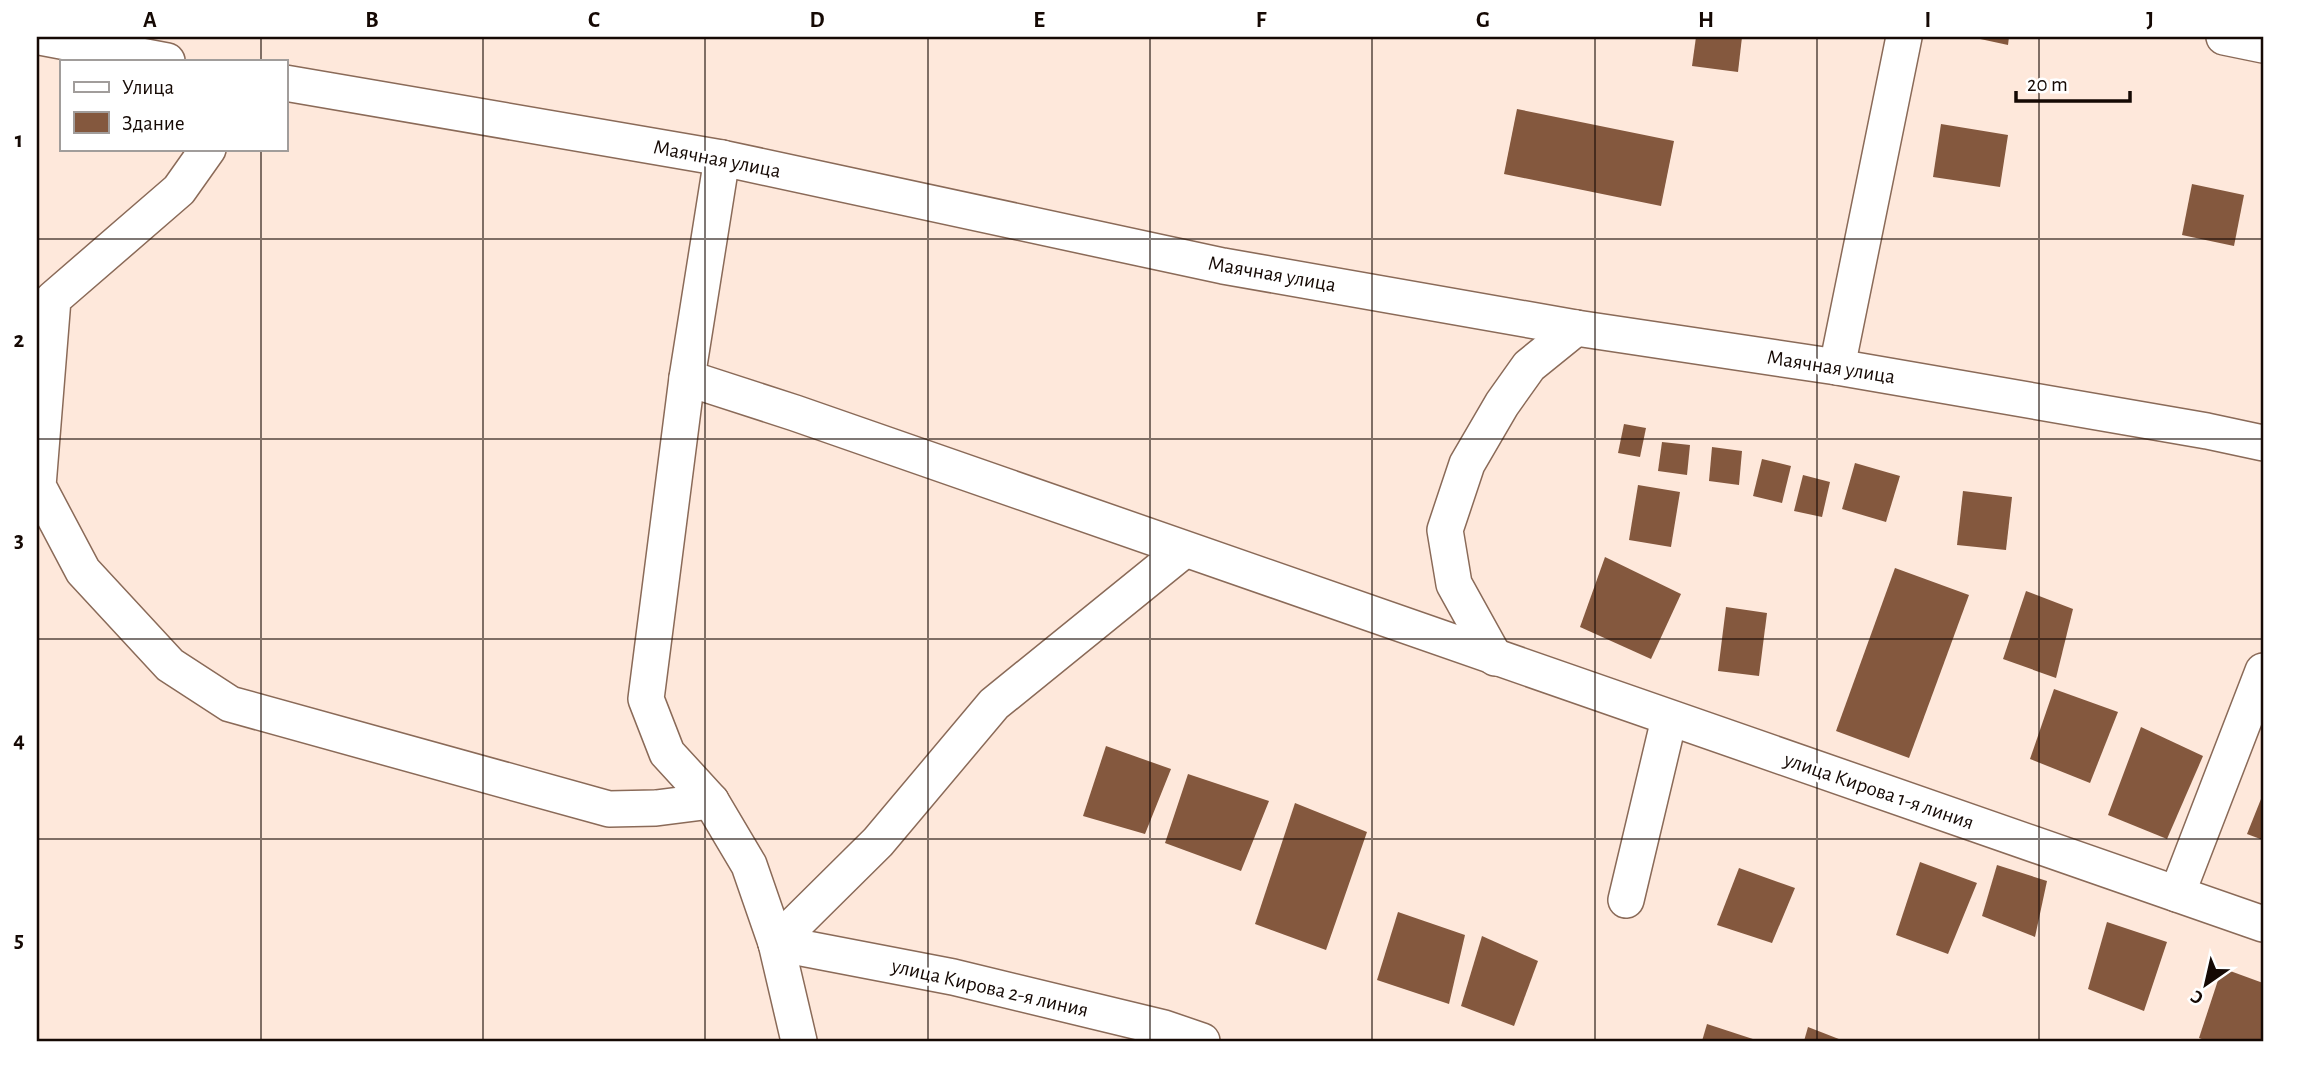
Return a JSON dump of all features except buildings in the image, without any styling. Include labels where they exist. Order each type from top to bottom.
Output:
[{"type":"street","points":[[40,37],[162,60]]},
{"type":"street","points":[[1837,368],[1904,37]]},
{"type":"street","points":[[2224,37],[2263,45]]},
{"type":"street","name":"Маячная улица","points":[[287,83],[722,158],[1223,266],[1576,328],[1837,368],[2207,430],[2263,443]]},
{"type":"street","points":[[207,150],[179,190],[45,314],[38,486],[83,571],[170,665],[230,705],[609,809],[656,808],[711,801]]},
{"type":"street","points":[[722,158],[687,378],[646,699],[667,753],[711,801],[749,864],[776,943],[799,1041]]},
{"type":"street","points":[[1495,658],[1454,584],[1446,530],[1467,464],[1502,404],[1529,366],[1576,328]]},
{"type":"street","name":"улица Кирова 1-я линия","points":[[687,378],[795,413],[2263,924]]},
{"type":"street","points":[[776,943],[878,842],[995,704],[1184,550]]},
{"type":"street","points":[[2177,894],[2263,671]]},
{"type":"street","points":[[1626,900],[1669,719]]},
{"type":"street","name":"улица Кирова 2-я линия","points":[[776,943],[953,977],[1164,1028],[1202,1041]]}]
